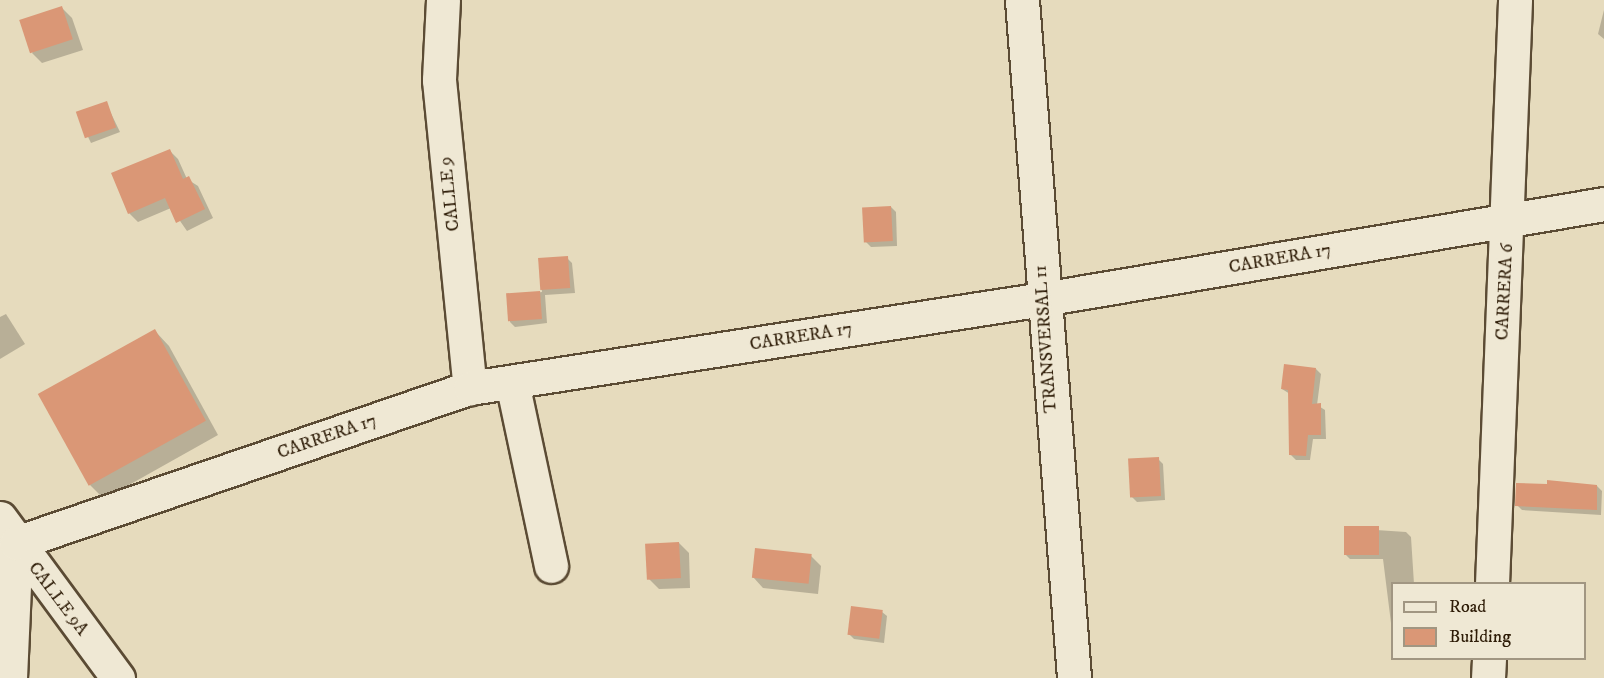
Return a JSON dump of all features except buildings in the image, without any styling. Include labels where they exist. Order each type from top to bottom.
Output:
[{"type":"street","name":"CALLE 9","points":[[443,0],[438,80],[470,388]]},
{"type":"street","name":"TRANSVERSAL 11","points":[[1022,0],[1043,299],[1074,678]]},
{"type":"street","name":"CARRERA 6","points":[[1492,582],[1515,0]]},
{"type":"street","name":"CARRERA 17","points":[[8,531],[470,388],[1043,299],[1604,204]]},
{"type":"street","points":[[512,382],[551,566]]},
{"type":"street","points":[[8,531],[10,678]]},
{"type":"street","name":"CALLE 9A","points":[[8,531],[118,678]]},
{"type":"street","points":[[1488,678],[1489,660]]}]
